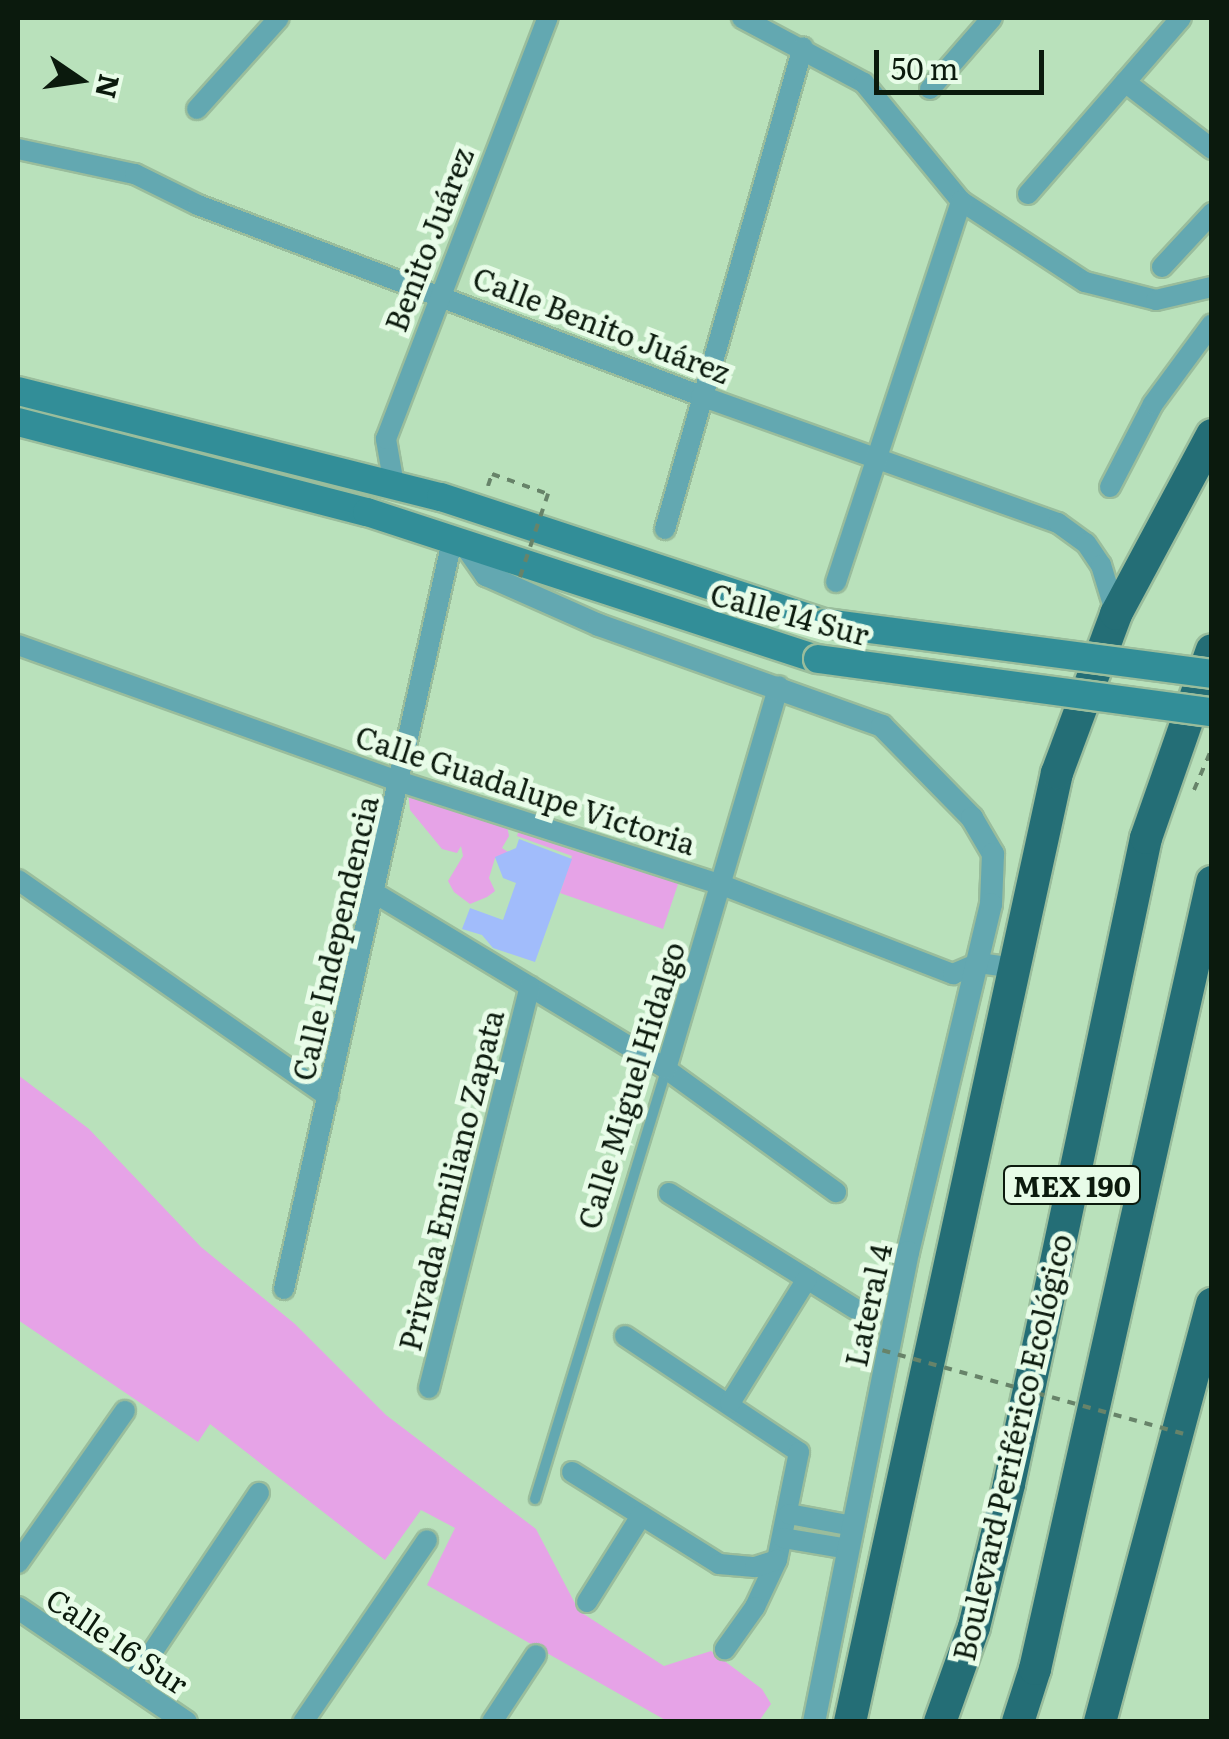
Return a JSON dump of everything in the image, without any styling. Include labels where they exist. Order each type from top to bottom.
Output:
[{"type":"highway","points":[[850,1722],[946,1260],[1057,774],[1116,614],[1212,435]]},
{"type":"highway","name":"Boulevard Periférico Ecológico","points":[[940,1722],[974,1627],[1009,1484],[1146,838],[1212,650]]},
{"type":"highway","name":"MEX 190","points":[[1018,1722],[1035,1669],[1212,882]]},
{"type":"highway","points":[[1100,1722],[1212,1304]]},
{"type":"main road","name":"Calle 14 Sur","points":[[18,391],[394,485],[550,531],[693,585],[824,623],[1212,674]]},
{"type":"main road","name":"Calle 14 Sur","points":[[18,422],[367,512],[531,573],[818,658],[1212,712]]},
{"type":"street","points":[[196,109],[275,18]]},
{"type":"street","name":"Benito Juárez","points":[[394,485],[386,439],[438,293],[548,18]]},
{"type":"street","points":[[742,18],[803,47],[864,83],[961,201],[1106,292],[1175,299],[1212,287]]},
{"type":"street","points":[[930,89],[992,18]]},
{"type":"street","points":[[1028,194],[1181,18]]},
{"type":"street","points":[[665,529],[803,47]]},
{"type":"street","points":[[1124,82],[1212,149]]},
{"type":"street","name":"Calle Benito Juárez","points":[[18,149],[136,174],[198,205],[702,396],[1058,522],[1086,543],[1101,565],[1116,614]]},
{"type":"street","points":[[836,582],[961,201]]},
{"type":"street","points":[[1162,267],[1212,213]]},
{"type":"street","points":[[1110,487],[1154,404],[1212,324]]},
{"type":"street","name":"Lateral 4","points":[[458,543],[486,576],[599,625],[855,712],[900,740],[986,836],[994,865],[992,904],[908,1252],[814,1722]]},
{"type":"street","name":"Calle Independencia","points":[[284,1289],[373,892],[458,543]]},
{"type":"street","name":"Calle Guadalupe Victoria","points":[[18,645],[401,782],[722,885],[953,974],[979,962],[1014,968]]},
{"type":"street","name":"Calle Miguel Hidalgo","points":[[666,1069],[778,686]]},
{"type":"street","points":[[18,880],[328,1096]]},
{"type":"street","points":[[373,892],[666,1069],[836,1192]]},
{"type":"street","name":"Privada Emiliano Zapata","points":[[429,1388],[530,987]]},
{"type":"street","points":[[668,1193],[856,1308]]},
{"type":"street","points":[[908,1252],[946,1260]]},
{"type":"street","points":[[730,1403],[807,1278]]},
{"type":"street","points":[[625,1336],[799,1452],[777,1560],[756,1607],[724,1649]]},
{"type":"street","points":[[18,1563],[125,1411]]},
{"type":"street","points":[[572,1472],[719,1564],[755,1568],[777,1560]]},
{"type":"street","points":[[131,1684],[259,1493]]},
{"type":"street","points":[[788,1514],[851,1537]]},
{"type":"street","points":[[586,1602],[640,1516]]},
{"type":"street","points":[[783,1538],[851,1537]]},
{"type":"street","points":[[303,1722],[426,1540]]},
{"type":"street","name":"Calle 16 Sur","points":[[18,1608],[186,1722]]},
{"type":"street","points":[[492,1722],[536,1655]]},
{"type":"lane","name":"Calle Miguel Hidalgo","points":[[535,1499],[666,1069]]},
{"type":"path","points":[[492,474],[548,494],[531,573]]},
{"type":"path","points":[[867,1346],[1189,1435]]},
{"type":"shaded area","points":[[408,790],[506,821],[509,836],[502,848],[508,852],[495,858],[489,878],[495,891],[470,904],[454,892],[448,881],[463,856],[461,846],[457,853],[442,849],[410,810]]},
{"type":"shaded area","points":[[519,830],[681,875],[663,929],[560,893],[572,856],[517,836]]},
{"type":"shaded area","points":[[18,1075],[89,1129],[201,1247],[295,1324],[386,1415],[536,1529],[579,1611],[664,1666],[711,1651],[762,1689],[771,1704],[759,1721],[667,1721],[427,1585],[455,1528],[421,1510],[385,1560],[210,1424],[198,1442],[18,1320]]},
{"type":"building","points":[[519,839],[572,859],[535,962],[493,948],[482,935],[462,929],[470,908],[503,920],[516,883],[503,878],[495,857],[516,848]]}]
